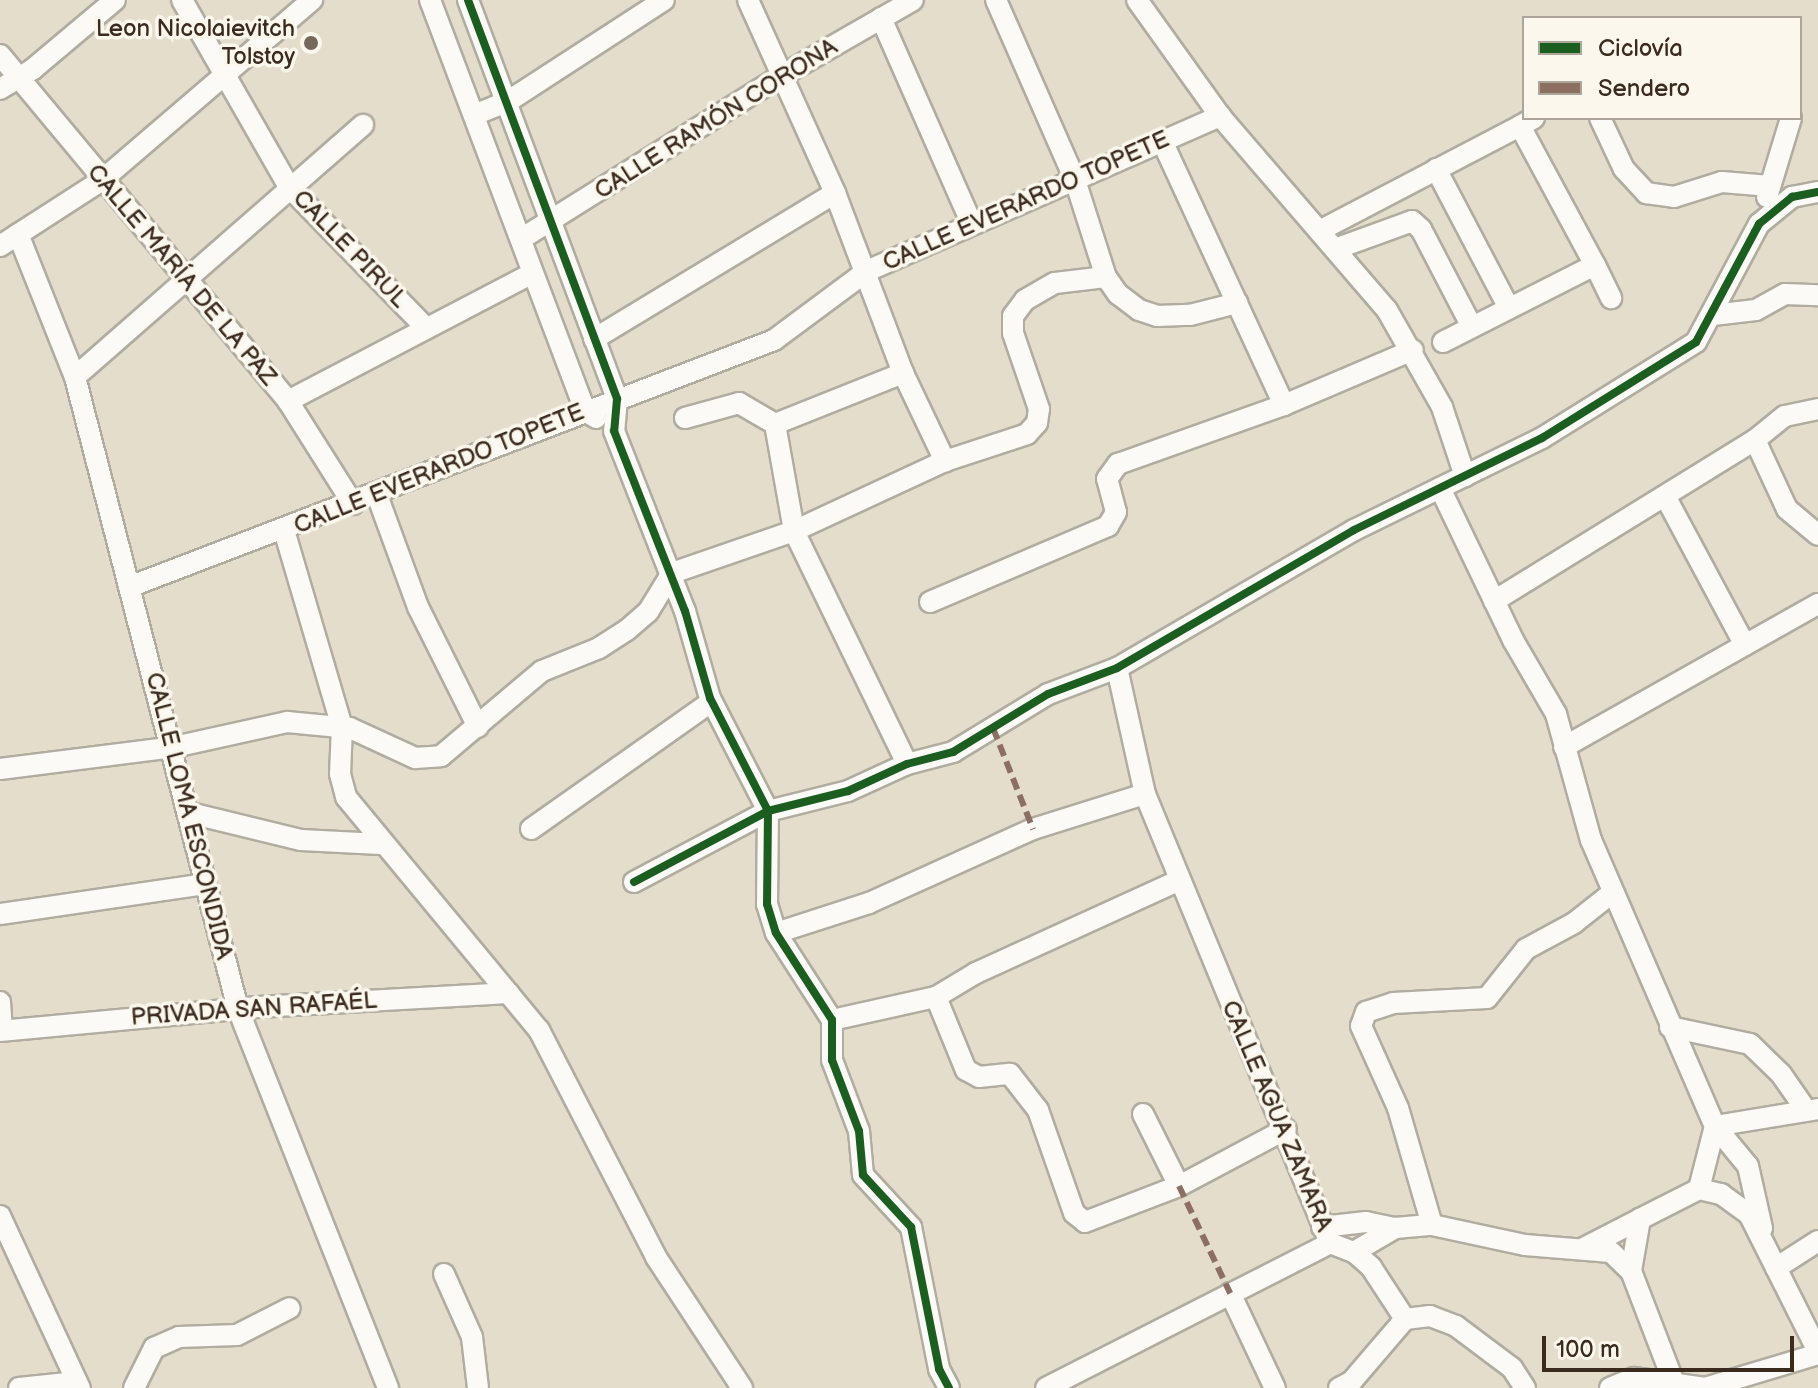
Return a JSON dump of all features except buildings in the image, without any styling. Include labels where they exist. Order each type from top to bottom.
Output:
[{"type":"street","points":[[8,83],[33,69],[115,0]]},
{"type":"street","name":"CALLE PIRUL","points":[[182,0],[289,187],[426,328]]},
{"type":"street","points":[[0,246],[102,180],[312,0]]},
{"type":"street","points":[[430,0],[585,411],[614,431]]},
{"type":"street","points":[[468,0],[617,399],[614,431],[672,573],[711,702],[768,811],[767,904],[776,933],[832,1020],[832,1060],[859,1131],[863,1175],[911,1227],[939,1369],[949,1388]]},
{"type":"street","points":[[474,115],[507,102],[664,0]]},
{"type":"street","points":[[748,0],[835,193],[903,373],[945,461]]},
{"type":"street","name":"CALLE RAMÓN CORONA","points":[[521,239],[781,76],[913,0]]},
{"type":"street","points":[[996,0],[1075,180],[1106,277],[1139,310],[1157,316],[1190,315],[1237,303]]},
{"type":"street","points":[[1137,0],[1220,116],[1338,248],[1413,350],[1442,407],[1465,476]]},
{"type":"street","points":[[881,18],[972,224]]},
{"type":"street","name":"CALLE MARÍA DE LA PAZ","points":[[0,55],[8,83],[102,180],[288,401],[353,504]]},
{"type":"street","name":"CALLE EVERARDO TOPETE","points":[[129,587],[377,495],[585,411],[774,340],[867,271],[1220,116]]},
{"type":"street","points":[[1601,120],[1624,169],[1646,193],[1674,197],[1722,182],[1770,186]]},
{"type":"street","points":[[634,882],[768,811],[848,791],[907,764],[953,752],[1048,694],[1117,668],[1257,584],[1465,476],[1680,357],[1713,315],[1759,224],[1790,120]]},
{"type":"street","points":[[1321,230],[1527,122],[1611,298]]},
{"type":"street","points":[[75,377],[363,125]]},
{"type":"street","points":[[1162,141],[1284,405]]},
{"type":"street","points":[[1436,169],[1509,308]]},
{"type":"street","points":[[1759,224],[1792,197],[1818,192]]},
{"type":"street","points":[[594,339],[835,193]]},
{"type":"street","points":[[1360,209],[1372,231]]},
{"type":"street","points":[[1338,248],[1372,231],[1406,221],[1418,224],[1472,327]]},
{"type":"street","name":"CALLE LOMA ESCONDIDA","points":[[18,234],[75,377],[174,747],[238,1009],[388,1388]]},
{"type":"street","points":[[1443,342],[1595,265]]},
{"type":"street","points":[[288,401],[533,273]]},
{"type":"street","points":[[0,769],[174,747],[278,722],[342,727],[415,758],[441,756],[542,671],[599,648],[648,612],[672,573],[794,531],[945,461],[1027,434],[1037,423],[1039,409],[1011,322],[1025,300],[1055,283],[1106,277]]},
{"type":"street","points":[[1713,315],[1756,310],[1785,294],[1818,295]]},
{"type":"street","points":[[930,602],[1108,526],[1116,512],[1107,479],[1113,469],[1284,405],[1413,350]]},
{"type":"street","points":[[775,424],[903,373]]},
{"type":"street","points":[[685,418],[739,403],[775,424],[794,531],[907,764]]},
{"type":"street","points":[[1494,601],[1755,440],[1785,416],[1818,409]]},
{"type":"street","points":[[1755,440],[1787,509],[1818,535]]},
{"type":"street","points":[[1440,488],[1494,601],[1556,714],[1612,893],[1715,1126],[1748,1166],[1763,1235],[1818,1353],[1705,1388],[1675,1387],[1634,1378],[1610,1388]]},
{"type":"street","points":[[377,495],[418,607],[478,727]]},
{"type":"street","points":[[1665,496],[1745,645]]},
{"type":"street","points":[[284,530],[342,727],[341,785],[380,844],[545,1039],[582,1120],[656,1257],[742,1388]]},
{"type":"street","points":[[1564,747],[1818,604]]},
{"type":"street","points":[[648,612],[685,611]]},
{"type":"street","name":"CALLE AGUA ZAMARA","points":[[1117,668],[1145,794],[1286,1129],[1326,1235],[1354,1252],[1405,1319]]},
{"type":"street","points":[[531,829],[711,702]]},
{"type":"street","points":[[776,933],[869,903],[1033,829],[1145,794]]},
{"type":"street","points":[[190,813],[301,840],[380,844]]},
{"type":"street","points":[[832,1020],[936,997],[976,973],[1180,880]]},
{"type":"street","points":[[0,914],[205,884]]},
{"type":"street","points":[[1432,1225],[1398,1108],[1361,1026],[1366,1012],[1393,1003],[1487,998],[1526,949],[1574,923],[1612,893]]},
{"type":"street","name":"PRIVADA SAN RAFAÉL","points":[[1,1031],[238,1009],[509,993]]},
{"type":"street","points":[[936,997],[966,1070],[979,1077],[1010,1074],[1038,1110],[1080,1220],[1090,1222],[1179,1186],[1286,1129]]},
{"type":"street","points":[[0,1002],[1,1031]]},
{"type":"street","points":[[1670,1027],[1750,1044],[1812,1109]]},
{"type":"street","points":[[1715,1126],[1812,1109]]},
{"type":"street","points":[[1143,1114],[1179,1186]]},
{"type":"street","points":[[1584,1248],[1699,1189],[1715,1126]]},
{"type":"street","points":[[1699,1189],[1741,1207],[1763,1235]]},
{"type":"street","points":[[0,1216],[78,1385],[19,1388]]},
{"type":"street","points":[[1631,1271],[1640,1219]]},
{"type":"street","points":[[1046,1388],[1230,1293],[1326,1235],[1366,1222],[1395,1228],[1432,1225],[1525,1245],[1611,1252],[1631,1271],[1675,1387]]},
{"type":"street","points":[[1354,1252],[1395,1228]]},
{"type":"street","points":[[1776,1268],[1818,1241]]},
{"type":"street","points":[[444,1274],[472,1337],[478,1388]]},
{"type":"street","points":[[1230,1293],[1275,1388]]},
{"type":"street","points":[[134,1388],[154,1348],[179,1337],[237,1335],[290,1308]]},
{"type":"street","points":[[1349,1386],[1405,1319],[1430,1316],[1456,1326],[1512,1368],[1525,1388]]},
{"type":"marked path","points":[[993,728],[1033,829]]},
{"type":"marked path","points":[[1179,1186],[1230,1293]]},
{"type":"cycle path","points":[[468,0],[617,399],[614,431],[685,611],[710,698],[768,811],[767,904],[776,933],[832,1020],[832,1060],[859,1131],[863,1175],[911,1227],[939,1369],[949,1388]]},
{"type":"cycle path","points":[[634,882],[768,811],[848,791],[907,764],[953,752],[1048,694],[1117,668],[1354,530],[1542,438],[1696,342],[1759,224],[1792,197],[1818,192]]},
{"type":"place","name":"Leon Nicolaievitch Tolstoy","points":[[311,43]]}]
